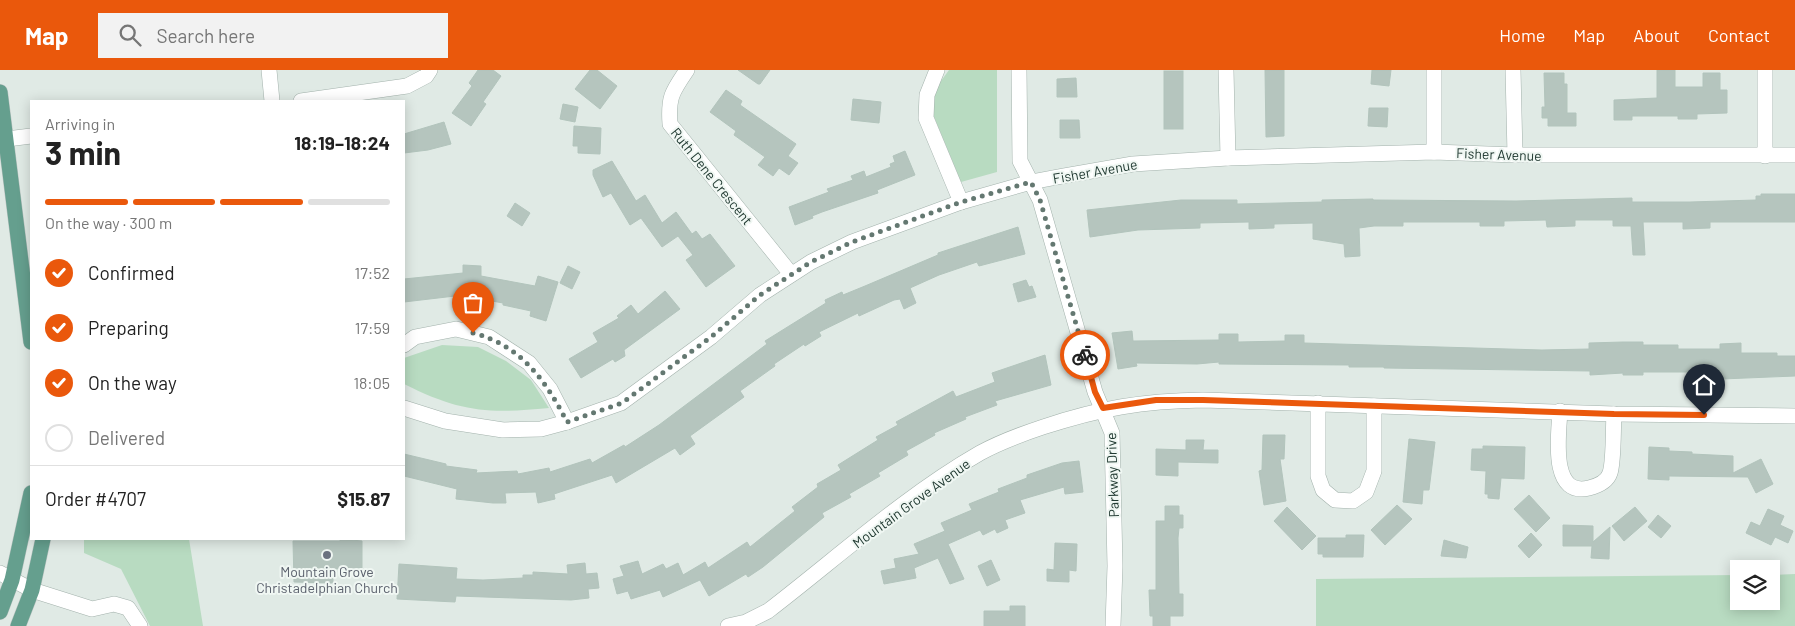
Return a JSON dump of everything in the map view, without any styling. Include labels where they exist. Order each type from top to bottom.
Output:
[{"type":"main road","points":[[0,92],[30,334]]},
{"type":"main road","points":[[0,612],[6,577],[30,496]]},
{"type":"main road","points":[[18,626],[32,590],[43,540]]},
{"type":"street","points":[[269,70],[272,100]]},
{"type":"street","points":[[308,100],[407,86],[426,76],[430,70]]},
{"type":"street","name":"Ruth Dene Crescent","points":[[688,70],[675,87],[668,103],[670,124],[791,274]]},
{"type":"street","points":[[937,70],[927,95],[926,118],[961,202]]},
{"type":"street","name":"Parkway Drive","points":[[1020,70],[1020,161],[1040,200],[1095,392],[1112,433],[1113,626]]},
{"type":"street","points":[[1226,70],[1228,158]]},
{"type":"street","points":[[1434,70],[1434,152]]},
{"type":"street","points":[[1513,70],[1516,156]]},
{"type":"street","points":[[1765,70],[1765,156]]},
{"type":"street","points":[[7,139],[30,136]]},
{"type":"street","name":"Fisher Avenue","points":[[405,408],[445,421],[503,430],[541,429],[622,403],[711,337],[760,295],[791,274],[852,242],[961,202],[1031,182],[1133,164],[1228,158],[1434,152],[1516,156],[1795,155]]},
{"type":"street","points":[[405,343],[414,338],[456,329],[489,337],[529,363],[550,389],[567,422]]},
{"type":"street","name":"Mountain Grove Avenue","points":[[728,626],[746,622],[768,611],[937,481],[982,452],[1022,434],[1103,408],[1156,400],[1318,403],[1614,414],[1795,416]]},
{"type":"street","points":[[1318,403],[1318,476],[1323,490],[1335,500],[1354,501],[1366,492],[1374,471],[1374,406]]},
{"type":"street","points":[[1560,411],[1560,471],[1570,485],[1584,489],[1599,486],[1610,473],[1614,414]]},
{"type":"street","points":[[6,577],[32,590],[92,609],[114,604],[128,608],[140,626]]},
{"type":"green space","points":[[949,70],[997,70],[997,172],[961,182],[932,112],[933,92]]},
{"type":"green space","points":[[442,345],[478,347],[506,361],[531,380],[549,408],[508,411],[474,409],[442,400],[405,384],[405,358]]},
{"type":"green space","points":[[84,540],[189,540],[203,626],[150,626],[121,569],[84,553]]},
{"type":"green space","points":[[1795,574],[1795,626],[1316,626],[1316,579],[1730,575],[1730,610],[1780,610],[1780,575]]},
{"type":"building","points":[[478,70],[493,70],[501,76],[483,102],[486,104],[471,126],[452,113],[472,86],[469,83]]},
{"type":"building","points":[[590,70],[597,70],[617,86],[600,109],[575,89]]},
{"type":"building","points":[[738,70],[770,70],[760,84],[758,84]]},
{"type":"building","points":[[1265,70],[1284,70],[1284,136],[1266,137]]},
{"type":"building","points":[[1372,70],[1391,70],[1389,86],[1371,84]]},
{"type":"building","points":[[1657,70],[1675,70],[1675,87],[1703,87],[1703,73],[1720,73],[1720,90],[1727,90],[1727,113],[1697,114],[1697,119],[1678,119],[1678,116],[1632,116],[1632,120],[1614,120],[1614,100],[1657,98]]},
{"type":"building","points":[[1164,71],[1183,71],[1183,129],[1164,129]]},
{"type":"building","points":[[1544,73],[1564,73],[1564,84],[1567,84],[1567,113],[1576,113],[1576,126],[1548,126],[1548,118],[1542,118],[1542,107],[1545,107]]},
{"type":"building","points":[[1076,78],[1077,97],[1057,97],[1057,79]]},
{"type":"building","points":[[726,90],[742,101],[740,105],[796,144],[788,156],[798,163],[789,175],[779,168],[773,176],[758,165],[765,157],[734,135],[736,131],[710,112]]},
{"type":"building","points":[[853,99],[881,102],[879,123],[851,120]]},
{"type":"building","points":[[563,104],[578,107],[575,122],[560,119]]},
{"type":"building","points":[[1369,108],[1388,108],[1387,127],[1368,126]]},
{"type":"building","points":[[1060,120],[1079,120],[1080,138],[1060,138]]},
{"type":"building","points":[[444,122],[451,144],[428,150],[405,153],[405,134]]},
{"type":"building","points":[[574,126],[601,128],[600,154],[578,153],[578,146],[573,146]]},
{"type":"building","points":[[905,151],[915,175],[877,190],[878,193],[822,212],[812,216],[813,218],[795,225],[789,207],[829,192],[827,189],[853,180],[851,176],[864,171],[866,177],[891,167],[890,164],[895,162],[893,156]]},
{"type":"building","points":[[612,161],[636,201],[645,195],[662,223],[676,212],[692,234],[696,231],[702,239],[710,234],[735,266],[706,287],[686,260],[693,255],[678,236],[662,247],[641,218],[630,225],[611,193],[603,197],[593,175],[593,170]]},
{"type":"building","points":[[1761,194],[1795,194],[1795,222],[1710,222],[1710,228],[1683,229],[1683,222],[1643,222],[1645,255],[1633,255],[1631,226],[1613,226],[1613,220],[1575,220],[1575,226],[1547,227],[1546,220],[1504,221],[1504,226],[1480,226],[1480,222],[1403,222],[1403,226],[1359,228],[1360,256],[1345,257],[1344,244],[1313,239],[1313,223],[1274,224],[1274,228],[1249,229],[1249,222],[1200,223],[1200,228],[1138,230],[1090,237],[1087,210],[1181,200],[1237,200],[1237,204],[1373,199],[1516,201],[1632,198],[1632,202],[1690,202],[1756,200],[1756,196],[1761,196]]},
{"type":"building","points":[[515,203],[530,213],[522,226],[507,216]]},
{"type":"building","points":[[1018,227],[1025,254],[979,266],[977,262],[939,275],[910,288],[916,303],[904,309],[900,299],[894,300],[859,316],[858,313],[819,332],[821,336],[805,346],[804,344],[774,364],[775,366],[740,391],[744,397],[690,436],[695,444],[680,455],[675,448],[616,483],[612,475],[554,494],[555,499],[538,503],[536,492],[505,493],[506,503],[493,503],[456,499],[457,489],[405,476],[405,454],[446,464],[446,466],[477,470],[476,473],[517,471],[518,474],[549,468],[550,472],[590,459],[592,463],[624,445],[625,447],[659,425],[767,344],[765,341],[826,303],[825,300],[842,292],[843,295],[865,286],[938,255],[938,253]]},
{"type":"building","points":[[463,265],[481,266],[481,276],[535,286],[538,276],[558,282],[546,321],[530,316],[531,311],[503,305],[503,303],[492,301],[493,298],[455,296],[405,302],[405,279],[463,273]]},
{"type":"building","points":[[568,266],[580,272],[572,289],[560,283]]},
{"type":"building","points":[[1026,280],[1029,287],[1032,286],[1036,297],[1018,302],[1013,284]]},
{"type":"building","points":[[665,291],[680,309],[624,350],[625,356],[615,362],[613,359],[581,378],[569,359],[598,342],[593,333],[619,318],[617,316],[631,305],[638,314]]},
{"type":"building","points":[[1132,331],[1133,341],[1219,340],[1219,334],[1238,334],[1238,342],[1285,341],[1285,335],[1304,335],[1304,343],[1542,350],[1589,349],[1589,343],[1643,342],[1643,345],[1678,345],[1678,349],[1720,349],[1720,344],[1741,343],[1741,353],[1777,353],[1777,356],[1795,356],[1795,376],[1722,379],[1722,377],[1694,377],[1694,372],[1643,372],[1643,375],[1623,375],[1623,373],[1590,375],[1590,371],[1219,364],[1219,362],[1197,364],[1136,363],[1137,366],[1118,369],[1112,333]]},
{"type":"building","points":[[1045,355],[1051,385],[995,401],[997,405],[965,417],[966,419],[934,433],[935,435],[906,451],[908,455],[878,473],[880,476],[849,494],[851,497],[822,513],[824,517],[748,577],[746,574],[709,596],[700,580],[663,597],[660,590],[631,599],[628,591],[617,594],[613,579],[624,576],[620,566],[638,561],[642,574],[663,564],[666,569],[678,563],[683,575],[705,562],[708,568],[747,542],[750,547],[795,511],[792,507],[818,487],[817,484],[841,470],[838,465],[878,440],[876,437],[898,425],[896,422],[953,391],[956,397],[995,382],[992,373]]},
{"type":"building","points":[[1263,435],[1285,435],[1284,459],[1280,459],[1286,501],[1264,505],[1259,471],[1262,470]]},
{"type":"building","points":[[1409,439],[1435,442],[1429,490],[1423,490],[1422,504],[1403,502]]},
{"type":"building","points":[[1186,440],[1204,440],[1203,450],[1218,450],[1218,463],[1178,462],[1178,476],[1156,475],[1156,449],[1186,450]]},
{"type":"building","points":[[1483,446],[1525,447],[1524,479],[1501,478],[1499,499],[1488,498],[1488,494],[1485,494],[1486,471],[1471,470],[1472,449],[1483,449]]},
{"type":"building","points":[[1649,447],[1669,448],[1669,451],[1692,452],[1692,454],[1733,456],[1733,473],[1761,459],[1773,484],[1756,493],[1748,477],[1669,476],[1669,480],[1648,479]]},
{"type":"building","points":[[1079,461],[1083,492],[1065,494],[1064,487],[1020,500],[1025,513],[1005,520],[1008,528],[997,533],[995,529],[983,535],[980,530],[948,544],[964,579],[950,584],[938,558],[914,568],[916,578],[884,584],[881,571],[896,568],[894,559],[919,554],[914,544],[945,531],[941,523],[972,510],[969,504],[999,492],[998,489],[1027,478],[1027,475],[1062,463]]},
{"type":"building","points":[[1529,495],[1550,518],[1536,532],[1514,509]]},
{"type":"building","points":[[1397,505],[1412,519],[1385,545],[1371,530]]},
{"type":"building","points":[[1165,506],[1179,506],[1179,515],[1183,515],[1183,528],[1179,528],[1178,538],[1179,594],[1183,594],[1183,616],[1170,616],[1170,626],[1153,626],[1153,616],[1150,616],[1149,590],[1156,590],[1156,521],[1165,521]]},
{"type":"building","points":[[1287,507],[1316,536],[1302,550],[1274,521]]},
{"type":"building","points":[[1635,507],[1647,521],[1624,541],[1612,526]]},
{"type":"building","points":[[1768,509],[1784,516],[1780,525],[1793,531],[1788,543],[1775,537],[1771,545],[1746,533],[1751,522],[1760,526]]},
{"type":"building","points":[[1658,515],[1671,526],[1661,538],[1648,527]]},
{"type":"building","points":[[1563,525],[1593,526],[1593,542],[1610,527],[1609,559],[1591,558],[1592,546],[1563,546]]},
{"type":"building","points":[[1531,533],[1542,545],[1529,558],[1518,546]]},
{"type":"building","points":[[1346,535],[1364,535],[1363,557],[1323,557],[1323,554],[1318,554],[1318,538],[1346,538]]},
{"type":"building","points":[[1444,540],[1468,547],[1466,558],[1441,556]]},
{"type":"building","name":"Mountain Grove Christadelphian Church","points":[[293,541],[362,541],[362,568],[333,569],[333,583],[294,582]]},
{"type":"building","points":[[1055,543],[1077,544],[1076,571],[1069,570],[1069,582],[1047,581],[1047,569],[1054,570]]},
{"type":"building","points":[[991,560],[1000,580],[987,586],[978,566]]},
{"type":"building","points":[[585,563],[586,574],[597,573],[599,588],[588,589],[589,598],[571,600],[456,596],[455,602],[397,599],[399,564],[457,568],[456,579],[483,580],[523,578],[523,575],[533,575],[533,572],[568,574],[567,565]]},
{"type":"building","points":[[1010,606],[1025,606],[1025,626],[984,626],[984,611],[1010,611]]},
{"type":"way so far","points":[[473,333],[489,337],[529,363],[550,389],[567,422],[622,403],[711,337],[760,295],[811,262],[852,242],[961,202],[1031,182],[1040,200],[1085,355]]},
{"type":"place","name":"Mountain Grove Christadelphian Church","points":[[327,555]]},
{"type":"route","points":[[1085,355],[1095,392],[1103,408],[1156,400],[1203,400],[1614,414],[1704,415]]}]
